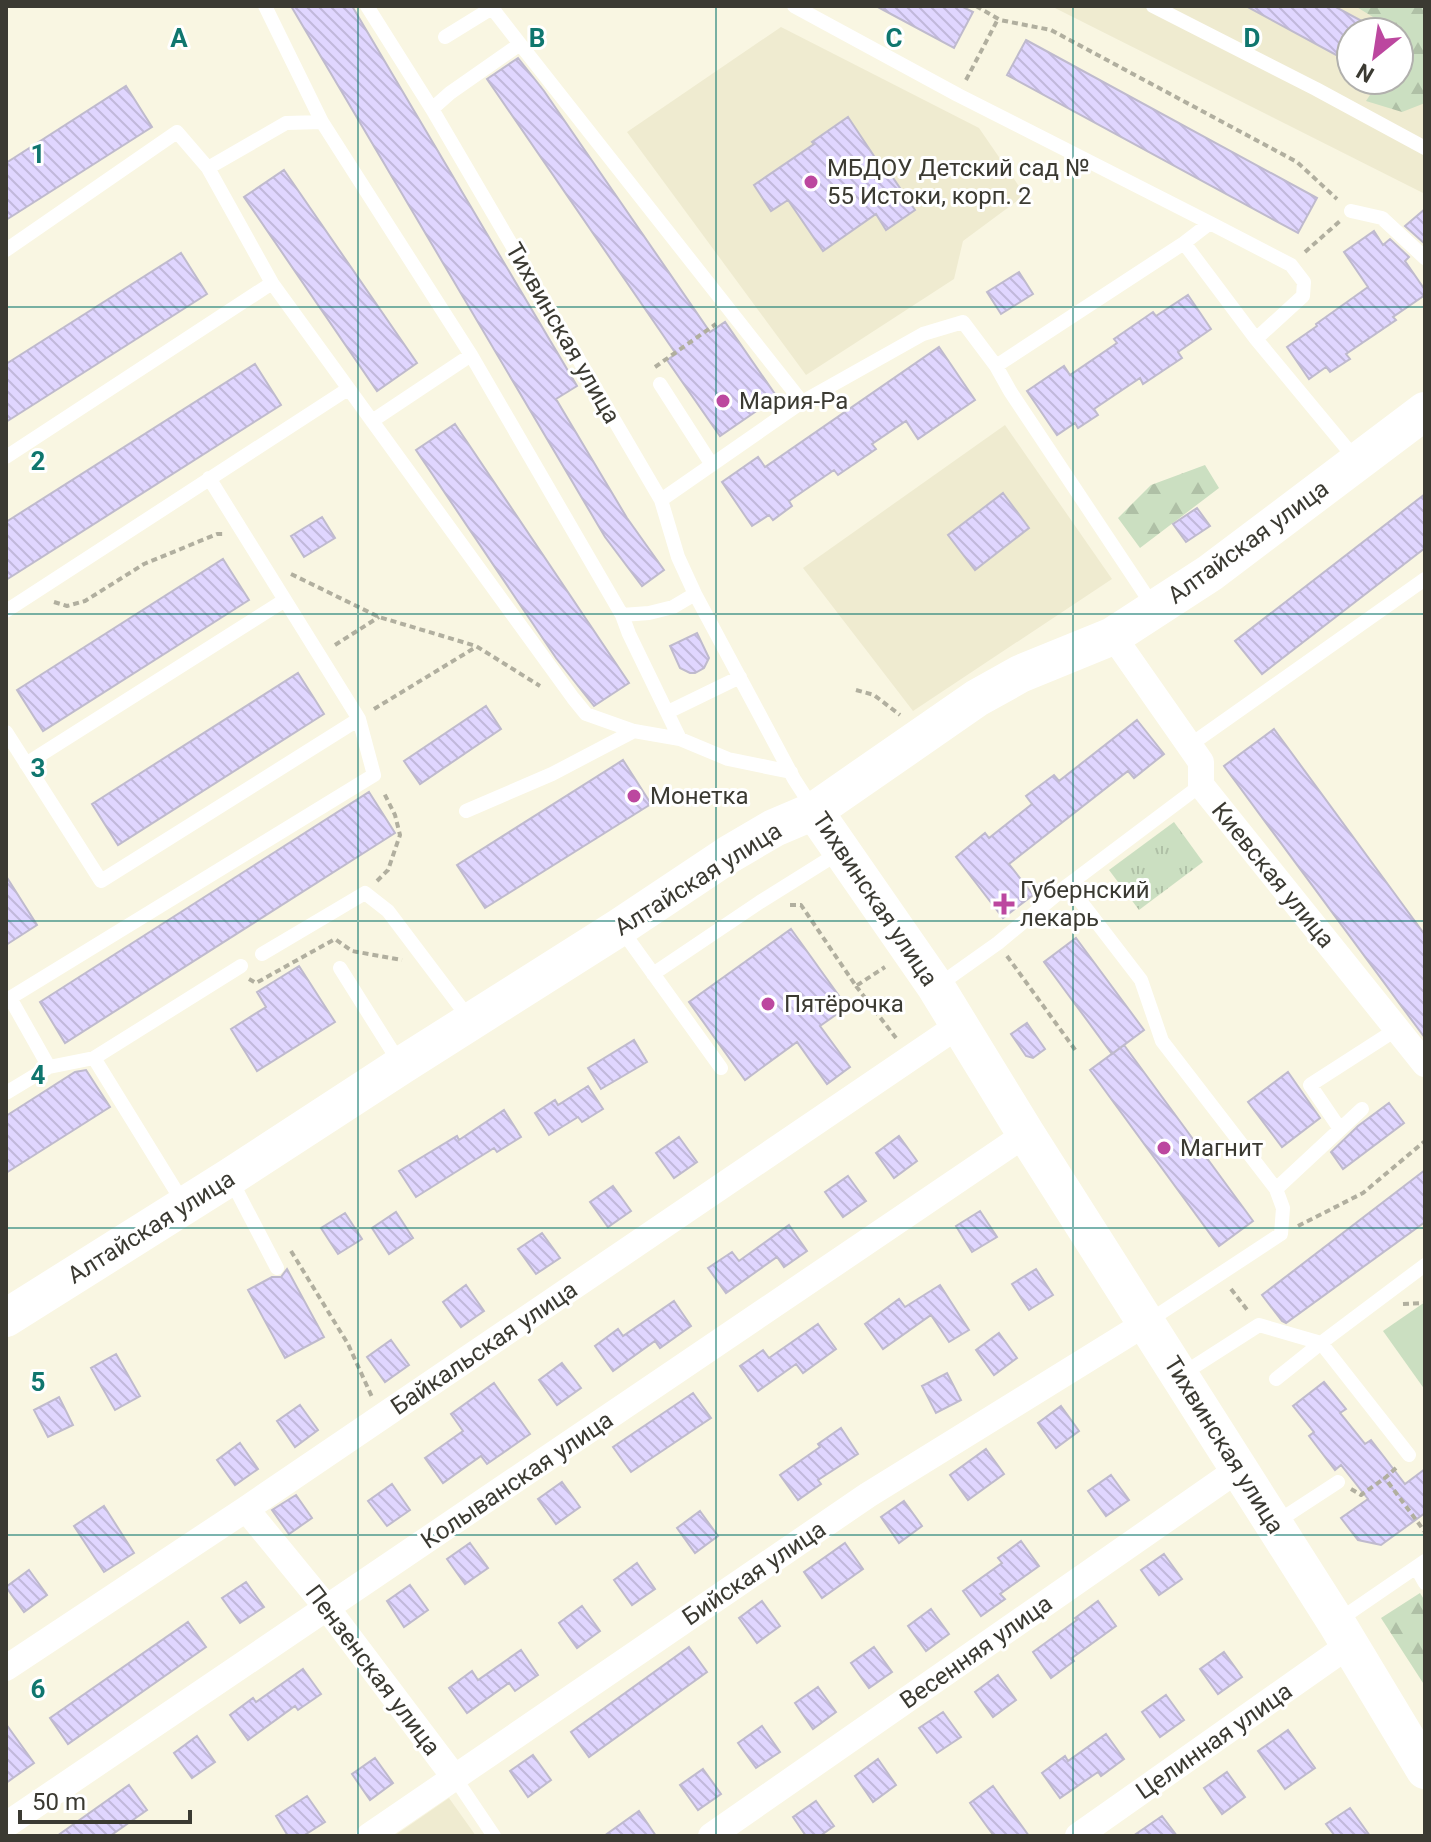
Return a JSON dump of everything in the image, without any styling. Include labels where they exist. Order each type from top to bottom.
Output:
[{"type":"main road","name":"Алтайская улица","points":[[6,1318],[740,848],[774,828],[814,811],[977,698],[1020,674],[1113,636],[1210,573],[1425,411]]},
{"type":"main road","name":"Тихвинская улица","points":[[814,811],[936,987],[1026,1134],[1240,1468],[1425,1770]]},
{"type":"street","name":"Киевская улица","points":[[1113,636],[1201,762],[1201,785],[1425,1064]]},
{"type":"street","name":"Байкальская улица","points":[[6,1668],[246,1509],[959,1025]]},
{"type":"street","name":"Колыванская улица","points":[[6,1825],[1026,1134]]},
{"type":"street","name":"Бийская улица","points":[[369,1836],[868,1495],[1146,1323]]},
{"type":"street","name":"Весенняя улица","points":[[711,1836],[1240,1468]]},
{"type":"street","name":"Пензенская улица","points":[[246,1509],[327,1608],[455,1778]]},
{"type":"street","name":"Целинная улица","points":[[1078,1836],[1343,1634]]},
{"type":"lane","points":[[265,6],[322,122],[471,355],[622,615],[680,739]]},
{"type":"lane","name":"Тихвинская улица","points":[[367,6],[432,109],[661,500],[678,557],[695,594],[814,811]]},
{"type":"lane","points":[[794,6],[958,95],[1291,265],[1304,282],[1303,296],[1256,339]]},
{"type":"lane","points":[[1153,6],[1425,148]]},
{"type":"lane","points":[[445,37],[494,7],[802,402]]},
{"type":"lane","points":[[432,109],[520,44]]},
{"type":"lane","points":[[208,168],[286,123],[322,122]]},
{"type":"lane","points":[[6,250],[177,132],[208,168],[272,283],[586,714],[634,731],[680,739],[728,759],[791,772]]},
{"type":"lane","points":[[1351,211],[1382,218],[1425,258]]},
{"type":"lane","points":[[996,366],[1210,223]]},
{"type":"lane","points":[[1184,243],[1256,339],[1358,462]]},
{"type":"lane","points":[[6,457],[272,283]]},
{"type":"lane","points":[[661,500],[802,402],[923,334],[963,322],[996,366],[1155,609]]},
{"type":"lane","points":[[372,421],[471,355]]},
{"type":"lane","points":[[660,384],[712,465]]},
{"type":"lane","points":[[6,611],[348,389]]},
{"type":"lane","points":[[49,1067],[8,995],[374,775],[359,719],[209,478]]},
{"type":"lane","points":[[1190,745],[1425,579]]},
{"type":"lane","points":[[622,615],[673,607],[695,594]]},
{"type":"lane","points":[[26,764],[285,600]]},
{"type":"lane","points":[[668,712],[740,677]]},
{"type":"lane","points":[[6,732],[101,881],[359,719]]},
{"type":"lane","points":[[466,811],[552,774],[634,731]]},
{"type":"lane","points":[[936,987],[998,943],[1068,885],[1201,785]]},
{"type":"lane","points":[[653,974],[842,851]]},
{"type":"lane","points":[[1068,885],[1141,980],[1162,1041],[1276,1189],[1283,1208],[1281,1234],[1146,1323]]},
{"type":"lane","points":[[262,954],[365,893],[388,911],[471,1021]]},
{"type":"lane","points":[[620,927],[721,1068]]},
{"type":"lane","points":[[6,1093],[49,1067],[94,1058],[241,966]]},
{"type":"lane","points":[[340,968],[402,1065]]},
{"type":"lane","points":[[1340,1129],[1310,1085],[1397,1029]]},
{"type":"lane","points":[[94,1058],[185,1206]]},
{"type":"lane","points":[[1276,1189],[1362,1109]]},
{"type":"lane","points":[[230,1177],[277,1268]]},
{"type":"lane","points":[[1276,1379],[1425,1265]]},
{"type":"lane","points":[[1180,1375],[1259,1325],[1321,1343],[1409,1455]]},
{"type":"lane","points":[[1274,1524],[1338,1482]]},
{"type":"lane","points":[[1343,1634],[1420,1564],[1425,1583]]},
{"type":"lane","name":"Пензенская улица","points":[[455,1778],[494,1836]]},
{"type":"path","points":[[976,6],[998,19],[1051,30],[1297,162],[1351,211],[1291,265]]},
{"type":"path","points":[[958,95],[998,19]]},
{"type":"path","points":[[649,370],[732,313]]},
{"type":"path","points":[[28,596],[67,606],[85,601],[144,564],[217,534],[246,536]]},
{"type":"path","points":[[260,559],[379,617],[476,646],[542,687],[573,698]]},
{"type":"path","points":[[319,655],[379,617]]},
{"type":"path","points":[[359,719],[476,646]]},
{"type":"path","points":[[856,690],[874,695],[922,736]]},
{"type":"path","points":[[365,893],[388,870],[400,835],[395,815],[374,775]]},
{"type":"path","points":[[760,902],[801,905],[856,986],[911,1058]]},
{"type":"path","points":[[998,943],[1076,1051]]},
{"type":"path","points":[[856,986],[910,949]]},
{"type":"path","points":[[1281,1234],[1363,1193],[1425,1141]]},
{"type":"path","points":[[286,1242],[348,1344],[382,1417]]},
{"type":"path","points":[[1220,1274],[1259,1325]]},
{"type":"path","points":[[1338,1482],[1361,1495],[1409,1455]]},
{"type":"path","points":[[1385,1478],[1425,1532]]},
{"type":"shaded area","points":[[1051,6],[1425,6],[1425,194]]},
{"type":"shaded area","points":[[781,27],[979,128],[1025,195],[963,241],[954,279],[806,375],[627,132]]},
{"type":"shaded area","points":[[1005,425],[1112,579],[913,711],[803,568]]},
{"type":"shaded area","points":[[449,1798],[476,1836],[394,1836]]},
{"type":"green space","points":[[1355,6],[1425,6],[1425,103],[1402,112],[1366,101],[1369,96],[1415,96],[1415,16],[1371,16]]},
{"type":"green space","points":[[1205,465],[1219,488],[1140,548],[1118,518],[1151,485]]},
{"type":"green space","points":[[1174,822],[1203,862],[1139,910],[1109,870]]},
{"type":"green space","points":[[1425,1302],[1425,1390],[1383,1331]]},
{"type":"green space","points":[[1420,1593],[1425,1601],[1425,1686],[1381,1618]]},
{"type":"building","points":[[291,6],[352,6],[577,386],[556,399],[627,518],[664,570],[642,586],[605,537]]},
{"type":"building","points":[[876,6],[961,6],[973,12],[954,48]]},
{"type":"building","points":[[1246,6],[1334,6],[1352,16],[1335,16],[1335,54]]},
{"type":"building","points":[[1026,40],[1317,198],[1298,233],[1007,75]]},
{"type":"building","points":[[518,58],[710,332],[725,322],[777,397],[720,436],[667,360],[676,354],[487,79]]},
{"type":"building","points":[[126,86],[152,127],[6,220],[6,163]]},
{"type":"building","name":"МБДОУ Детский сад № 55 Истоки, корп. 2","points":[[848,117],[888,177],[891,175],[915,210],[886,230],[876,214],[823,251],[788,200],[771,211],[754,185]]},
{"type":"building","points":[[284,170],[417,363],[377,391],[244,197]]},
{"type":"building","points":[[1425,209],[1425,244],[1405,226]]},
{"type":"building","points":[[1374,231],[1383,245],[1390,239],[1409,257],[1405,261],[1425,290],[1425,295],[1393,317],[1396,320],[1346,354],[1350,359],[1330,372],[1326,367],[1309,379],[1287,347],[1368,287],[1344,252]]},
{"type":"building","points":[[181,253],[207,294],[6,422],[6,364]]},
{"type":"building","points":[[1019,272],[1033,294],[1001,314],[987,292]]},
{"type":"building","points":[[1188,295],[1211,329],[1178,352],[1182,358],[1143,384],[1140,378],[1094,409],[1098,415],[1078,428],[1075,423],[1057,435],[1027,391],[1064,366],[1070,375],[1117,343],[1114,339],[1153,312],[1156,316]]},
{"type":"building","points":[[939,347],[975,400],[918,439],[906,421],[872,444],[876,449],[838,475],[834,470],[789,501],[792,506],[773,520],[769,515],[752,526],[722,482],[758,457],[765,467]]},
{"type":"building","points":[[255,364],[281,405],[6,580],[6,522]]},
{"type":"building","points":[[455,424],[629,683],[594,706],[556,658],[416,450]]},
{"type":"building","points":[[1003,493],[1029,528],[975,570],[948,535]]},
{"type":"building","points":[[1425,494],[1425,548],[1262,674],[1235,641]]},
{"type":"building","points":[[1197,508],[1210,526],[1186,542],[1173,524]]},
{"type":"building","points":[[322,517],[335,538],[304,557],[291,536]]},
{"type":"building","points":[[223,559],[249,600],[43,731],[17,690]]},
{"type":"building","points":[[697,633],[709,658],[704,668],[690,673],[680,668],[670,646]]},
{"type":"building","points":[[298,673],[324,714],[118,845],[92,804]]},
{"type":"building","points":[[486,706],[501,729],[420,784],[404,761]]},
{"type":"building","points":[[1137,720],[1164,754],[1134,778],[1128,771],[1009,864],[1033,895],[1003,918],[956,857],[985,833],[989,838],[1032,804],[1026,796],[1054,775],[1059,781]]},
{"type":"building","points":[[1274,729],[1425,935],[1425,1038],[1224,766]]},
{"type":"building","points":[[623,760],[651,804],[485,908],[457,865]]},
{"type":"building","points":[[369,792],[395,833],[65,1043],[40,1002]]},
{"type":"building","points":[[6,876],[37,925],[6,945]]},
{"type":"building","name":"Пятёрочка","points":[[791,929],[847,1007],[820,1026],[850,1067],[827,1084],[797,1042],[745,1080],[689,1002]]},
{"type":"building","points":[[1076,938],[1144,1030],[1112,1054],[1044,962]]},
{"type":"building","points":[[299,966],[335,1022],[257,1071],[231,1029],[266,1007],[257,992]]},
{"type":"building","points":[[1027,1023],[1045,1049],[1033,1058],[1026,1056],[1011,1034]]},
{"type":"building","points":[[634,1040],[647,1062],[601,1089],[588,1068]]},
{"type":"building","points":[[1124,1045],[1253,1221],[1219,1246],[1090,1070]]},
{"type":"building","points":[[86,1070],[110,1107],[6,1173],[6,1116],[75,1072]]},
{"type":"building","points":[[1288,1072],[1320,1118],[1282,1147],[1248,1102]]},
{"type":"building","points":[[588,1086],[603,1109],[582,1122],[578,1117],[549,1135],[535,1113],[555,1100],[558,1105]]},
{"type":"building","points":[[1389,1103],[1404,1123],[1343,1169],[1331,1152],[1358,1126]]},
{"type":"building","points":[[504,1110],[521,1137],[497,1152],[494,1148],[416,1197],[399,1171],[457,1136],[459,1140]]},
{"type":"building","points":[[899,1136],[917,1161],[894,1178],[876,1153]]},
{"type":"building","points":[[679,1137],[697,1162],[674,1178],[656,1153]]},
{"type":"building","points":[[1425,1170],[1425,1222],[1286,1323],[1282,1321],[1262,1295]]},
{"type":"building","points":[[848,1176],[866,1201],[843,1217],[825,1192]]},
{"type":"building","points":[[613,1186],[631,1211],[608,1227],[590,1202]]},
{"type":"building","points":[[980,1211],[997,1237],[972,1252],[956,1226]]},
{"type":"building","points":[[396,1212],[413,1238],[389,1254],[372,1228]]},
{"type":"building","points":[[345,1213],[362,1239],[338,1254],[321,1228]]},
{"type":"building","points":[[789,1225],[807,1251],[784,1267],[777,1257],[726,1293],[708,1268],[732,1252],[739,1261]]},
{"type":"building","points":[[542,1233],[560,1258],[536,1274],[518,1249]]},
{"type":"building","points":[[287,1269],[324,1337],[285,1358],[248,1290],[272,1277],[281,1277]]},
{"type":"building","points":[[1036,1269],[1053,1295],[1029,1310],[1012,1284]]},
{"type":"building","points":[[466,1285],[484,1311],[461,1327],[443,1302]]},
{"type":"building","points":[[940,1285],[969,1330],[949,1342],[931,1315],[883,1349],[865,1324],[899,1299],[905,1307]]},
{"type":"building","points":[[674,1301],[691,1326],[660,1348],[655,1341],[613,1371],[595,1346],[618,1329],[623,1336]]},
{"type":"building","points":[[818,1324],[836,1349],[803,1373],[796,1364],[758,1391],[740,1366],[763,1350],[769,1358]]},
{"type":"building","points":[[999,1333],[1017,1358],[994,1375],[976,1350]]},
{"type":"building","points":[[391,1340],[409,1365],[385,1382],[367,1357]]},
{"type":"building","points":[[116,1354],[140,1396],[115,1410],[91,1368]]},
{"type":"building","points":[[562,1363],[581,1388],[557,1405],[539,1380]]},
{"type":"building","points":[[947,1373],[961,1400],[936,1413],[922,1386]]},
{"type":"building","points":[[1324,1382],[1346,1409],[1340,1413],[1365,1444],[1371,1440],[1405,1484],[1425,1469],[1425,1513],[1381,1545],[1358,1540],[1341,1518],[1368,1499],[1341,1465],[1335,1470],[1309,1436],[1314,1432],[1293,1406]]},
{"type":"building","points":[[494,1383],[530,1434],[487,1464],[481,1456],[443,1483],[425,1458],[463,1431],[451,1414]]},
{"type":"building","points":[[693,1393],[711,1418],[631,1472],[613,1447]]},
{"type":"building","points":[[59,1397],[73,1425],[48,1437],[34,1410]]},
{"type":"building","points":[[300,1405],[318,1430],[295,1447],[277,1421]]},
{"type":"building","points":[[1061,1406],[1079,1431],[1056,1448],[1038,1423]]},
{"type":"building","points":[[841,1428],[858,1454],[818,1480],[821,1484],[798,1500],[780,1475]]},
{"type":"building","points":[[240,1443],[258,1469],[235,1485],[217,1460]]},
{"type":"building","points":[[986,1449],[1004,1474],[968,1500],[950,1475]]},
{"type":"building","points":[[1111,1475],[1129,1500],[1106,1516],[1088,1491]]},
{"type":"building","points":[[562,1482],[580,1507],[556,1524],[538,1499]]},
{"type":"building","points":[[392,1484],[410,1510],[387,1526],[368,1501]]},
{"type":"building","points":[[296,1495],[312,1518],[289,1534],[272,1510]]},
{"type":"building","points":[[904,1501],[922,1526],[899,1543],[881,1517]]},
{"type":"building","points":[[104,1506],[134,1553],[104,1572],[74,1526]]},
{"type":"building","points":[[700,1511],[718,1536],[695,1553],[677,1528]]},
{"type":"building","points":[[1021,1541],[1039,1566],[1000,1594],[1005,1599],[981,1616],[963,1591],[1002,1563],[998,1558]]},
{"type":"building","points":[[470,1543],[488,1568],[465,1584],[447,1559]]},
{"type":"building","points":[[845,1543],[863,1569],[822,1598],[804,1572]]},
{"type":"building","points":[[1164,1554],[1182,1579],[1159,1595],[1141,1570]]},
{"type":"building","points":[[637,1563],[655,1589],[632,1605],[614,1580]]},
{"type":"building","points":[[29,1570],[47,1595],[24,1612],[6,1587]]},
{"type":"building","points":[[246,1582],[264,1607],[240,1623],[222,1598]]},
{"type":"building","points":[[410,1585],[428,1610],[404,1627],[387,1601]]},
{"type":"building","points":[[762,1601],[780,1626],[757,1643],[739,1618]]},
{"type":"building","points":[[1098,1601],[1116,1626],[1072,1658],[1074,1661],[1051,1678],[1033,1652]]},
{"type":"building","points":[[582,1606],[600,1631],[577,1648],[559,1623]]},
{"type":"building","points":[[931,1609],[949,1634],[926,1651],[908,1626]]},
{"type":"building","points":[[188,1622],[206,1647],[68,1744],[50,1718]]},
{"type":"building","points":[[689,1647],[707,1672],[589,1757],[571,1732]]},
{"type":"building","points":[[874,1647],[892,1672],[869,1688],[851,1663]]},
{"type":"building","points":[[521,1650],[538,1675],[515,1691],[509,1683],[467,1713],[449,1688],[472,1671],[478,1680]]},
{"type":"building","points":[[1224,1652],[1242,1677],[1218,1694],[1200,1669]]},
{"type":"building","points":[[303,1669],[321,1694],[298,1710],[295,1706],[248,1740],[230,1715],[253,1698],[256,1702]]},
{"type":"building","points":[[998,1675],[1016,1700],[993,1717],[975,1692]]},
{"type":"building","points":[[818,1687],[836,1712],[813,1729],[795,1703]]},
{"type":"building","points":[[1166,1695],[1184,1720],[1160,1737],[1142,1712]]},
{"type":"building","points":[[943,1712],[961,1737],[937,1753],[919,1728]]},
{"type":"building","points":[[6,1724],[34,1763],[6,1783]]},
{"type":"building","points":[[762,1726],[780,1752],[756,1768],[738,1743]]},
{"type":"building","points":[[1288,1730],[1315,1768],[1285,1789],[1258,1751]]},
{"type":"building","points":[[1106,1734],[1124,1759],[1101,1776],[1098,1772],[1060,1798],[1042,1773],[1065,1756],[1068,1761]]},
{"type":"building","points":[[197,1736],[215,1762],[192,1778],[174,1753]]},
{"type":"building","points":[[533,1755],[551,1780],[528,1797],[510,1771]]},
{"type":"building","points":[[375,1758],[393,1783],[370,1800],[352,1774]]},
{"type":"building","points":[[878,1759],[896,1785],[873,1802],[855,1776]]},
{"type":"building","points":[[703,1769],[721,1794],[698,1810],[680,1785]]},
{"type":"building","points":[[1227,1772],[1245,1797],[1222,1814],[1204,1788]]},
{"type":"building","points":[[129,1785],[147,1810],[110,1836],[57,1836]]},
{"type":"building","points":[[993,1786],[1029,1836],[994,1836],[970,1803]]},
{"type":"building","points":[[307,1796],[325,1822],[303,1836],[288,1836],[276,1816]]},
{"type":"building","points":[[816,1801],[834,1826],[820,1836],[806,1836],[793,1817]]},
{"type":"building","points":[[1350,1808],[1370,1836],[1335,1836],[1326,1824]]},
{"type":"building","points":[[639,1811],[656,1836],[604,1836]]},
{"type":"building","points":[[1162,1816],[1177,1836],[1133,1836]]},
{"type":"place","name":"МБДОУ Детский сад № 55 Истоки, корп. 2","points":[[811,182]]},
{"type":"place","name":"Мария-Ра","points":[[723,401]]},
{"type":"place","name":"Монетка","points":[[634,796]]},
{"type":"place","name":"Губернский лекарь","points":[[1004,904]]},
{"type":"place","name":"Пятёрочка","points":[[768,1004]]},
{"type":"place","name":"Магнит","points":[[1164,1148]]}]
